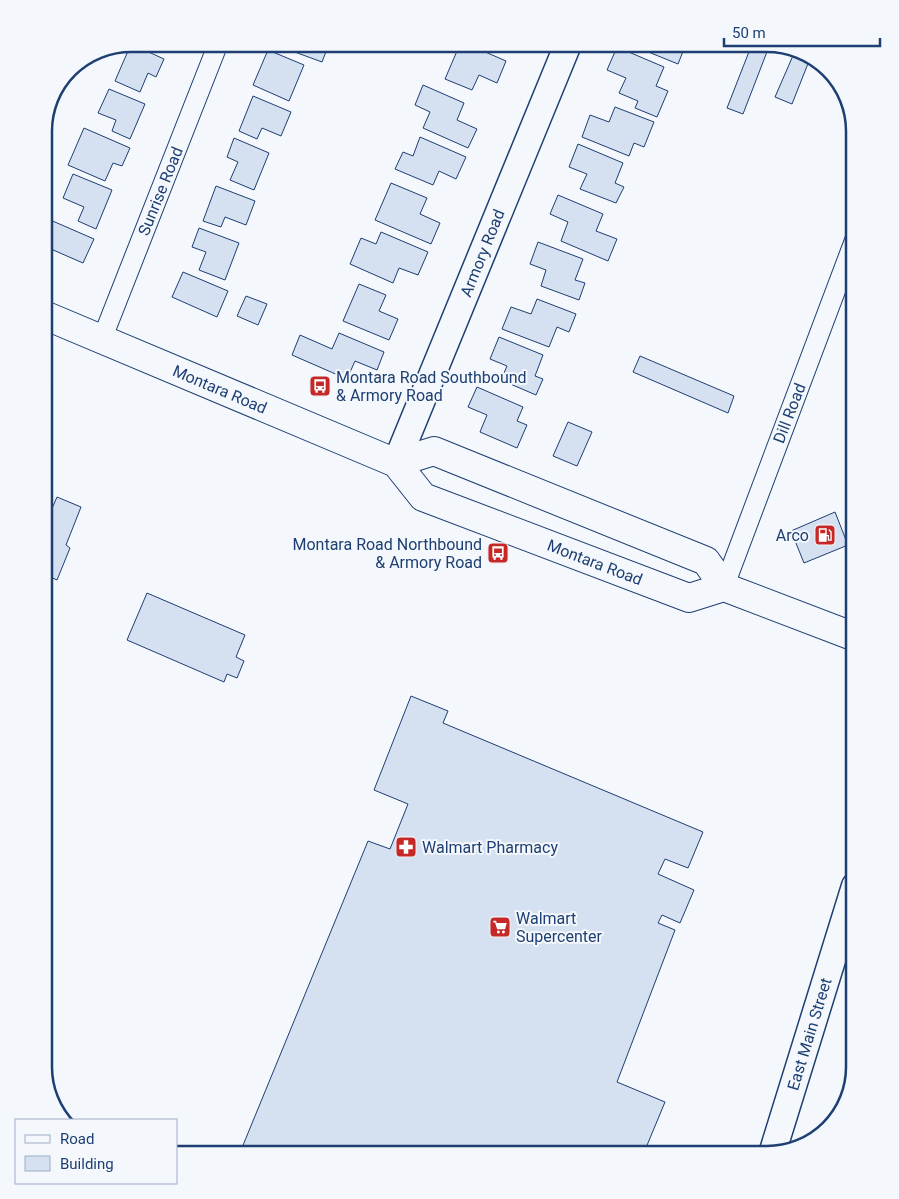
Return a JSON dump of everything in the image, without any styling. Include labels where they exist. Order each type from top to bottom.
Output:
[{"type":"main road","name":"Armory Road","points":[[396,463],[564,53]]},
{"type":"main road","name":"Montara Road","points":[[53,319],[396,463],[423,497],[689,598],[724,587]]},
{"type":"main road","points":[[396,463],[434,452],[706,561],[724,587],[846,634]]},
{"type":"main road","name":"East Main Street","points":[[775,1146],[846,915]]},
{"type":"street","name":"Sunrise Road","points":[[102,339],[215,52]]},
{"type":"street","name":"Dill Road","points":[[724,587],[846,263]]},
{"type":"building","points":[[149,52],[164,59],[156,77],[148,73],[140,92],[115,81],[127,53]]},
{"type":"building","points":[[267,52],[273,52],[304,65],[289,101],[253,85]]},
{"type":"building","points":[[295,52],[326,52],[322,62]]},
{"type":"building","points":[[456,53],[487,53],[506,61],[497,83],[479,75],[472,90],[445,79]]},
{"type":"building","points":[[614,53],[631,53],[664,67],[656,86],[668,91],[657,117],[635,108],[638,101],[619,93],[626,78],[607,70]]},
{"type":"building","points":[[650,53],[682,53],[678,64]]},
{"type":"building","points":[[748,53],[767,53],[743,114],[727,108]]},
{"type":"building","points":[[792,57],[808,64],[792,104],[775,97]]},
{"type":"building","points":[[423,85],[464,103],[457,120],[477,129],[468,148],[423,128],[430,112],[415,105]]},
{"type":"building","points":[[109,89],[145,104],[130,139],[112,131],[116,120],[98,113]]},
{"type":"building","points":[[253,96],[291,112],[281,136],[262,128],[257,139],[239,131]]},
{"type":"building","points":[[615,107],[654,122],[644,147],[634,143],[629,156],[582,137],[590,115],[609,122]]},
{"type":"building","points":[[84,128],[130,148],[122,166],[113,163],[105,181],[68,165]]},
{"type":"building","points":[[420,137],[466,157],[456,179],[439,171],[433,185],[395,169],[403,152],[413,156]]},
{"type":"building","points":[[234,138],[269,153],[254,190],[230,180],[238,162],[227,157]]},
{"type":"building","points":[[578,144],[623,163],[615,183],[624,187],[616,203],[580,189],[587,174],[569,167]]},
{"type":"building","points":[[73,174],[112,190],[96,229],[78,221],[84,207],[63,198]]},
{"type":"building","points":[[391,183],[427,198],[420,214],[440,223],[431,244],[375,220]]},
{"type":"building","points":[[216,186],[255,201],[246,225],[225,217],[221,227],[203,221]]},
{"type":"building","points":[[558,195],[603,214],[596,231],[617,239],[608,261],[561,241],[568,222],[550,214]]},
{"type":"building","points":[[53,221],[94,239],[83,263],[53,250]]},
{"type":"building","points":[[199,228],[239,243],[225,280],[199,270],[206,252],[192,247]]},
{"type":"building","points":[[381,232],[428,252],[418,275],[399,268],[393,283],[350,264],[361,238],[376,244]]},
{"type":"building","points":[[538,242],[583,259],[575,280],[585,283],[579,300],[541,286],[546,270],[530,264]]},
{"type":"building","points":[[183,272],[228,291],[217,317],[172,297]]},
{"type":"building","points":[[359,284],[386,295],[379,311],[398,319],[389,340],[343,321]]},
{"type":"building","points":[[246,296],[267,304],[258,325],[237,316]]},
{"type":"building","points":[[537,299],[576,314],[569,332],[557,327],[549,347],[502,329],[511,307],[531,314]]},
{"type":"building","points":[[339,333],[384,352],[377,370],[355,361],[347,379],[292,355],[300,335],[332,349]]},
{"type":"building","points":[[499,337],[543,355],[535,376],[543,379],[536,395],[501,380],[507,366],[490,359]]},
{"type":"building","points":[[640,356],[734,396],[728,413],[633,372]]},
{"type":"building","points":[[477,387],[523,407],[517,421],[527,425],[517,448],[480,432],[487,415],[468,407]]},
{"type":"building","points":[[568,422],[592,432],[577,466],[553,456]]},
{"type":"building","points":[[57,497],[81,507],[66,545],[70,548],[57,580],[53,578],[53,507]]},
{"type":"building","points":[[835,512],[846,540],[846,546],[804,563],[791,531]]},
{"type":"building","points":[[147,593],[245,635],[236,657],[244,661],[237,678],[227,674],[224,682],[127,640]]},
{"type":"building","name":"Walmart Supercenter","points":[[411,696],[448,711],[443,723],[703,832],[688,868],[665,859],[658,874],[694,890],[680,923],[662,915],[658,923],[675,930],[617,1082],[665,1102],[647,1146],[243,1146],[368,841],[390,849],[408,804],[374,790]]},
{"type":"place","name":"Montara Road Southbound & Armory Road","points":[[320,386]]},
{"type":"place","name":"Arco","points":[[825,535]]},
{"type":"place","name":"Montara Road Northbound & Armory Road","points":[[498,553]]},
{"type":"place","name":"Walmart Pharmacy","points":[[406,847]]},
{"type":"place","name":"Walmart Supercenter","points":[[500,927]]}]
